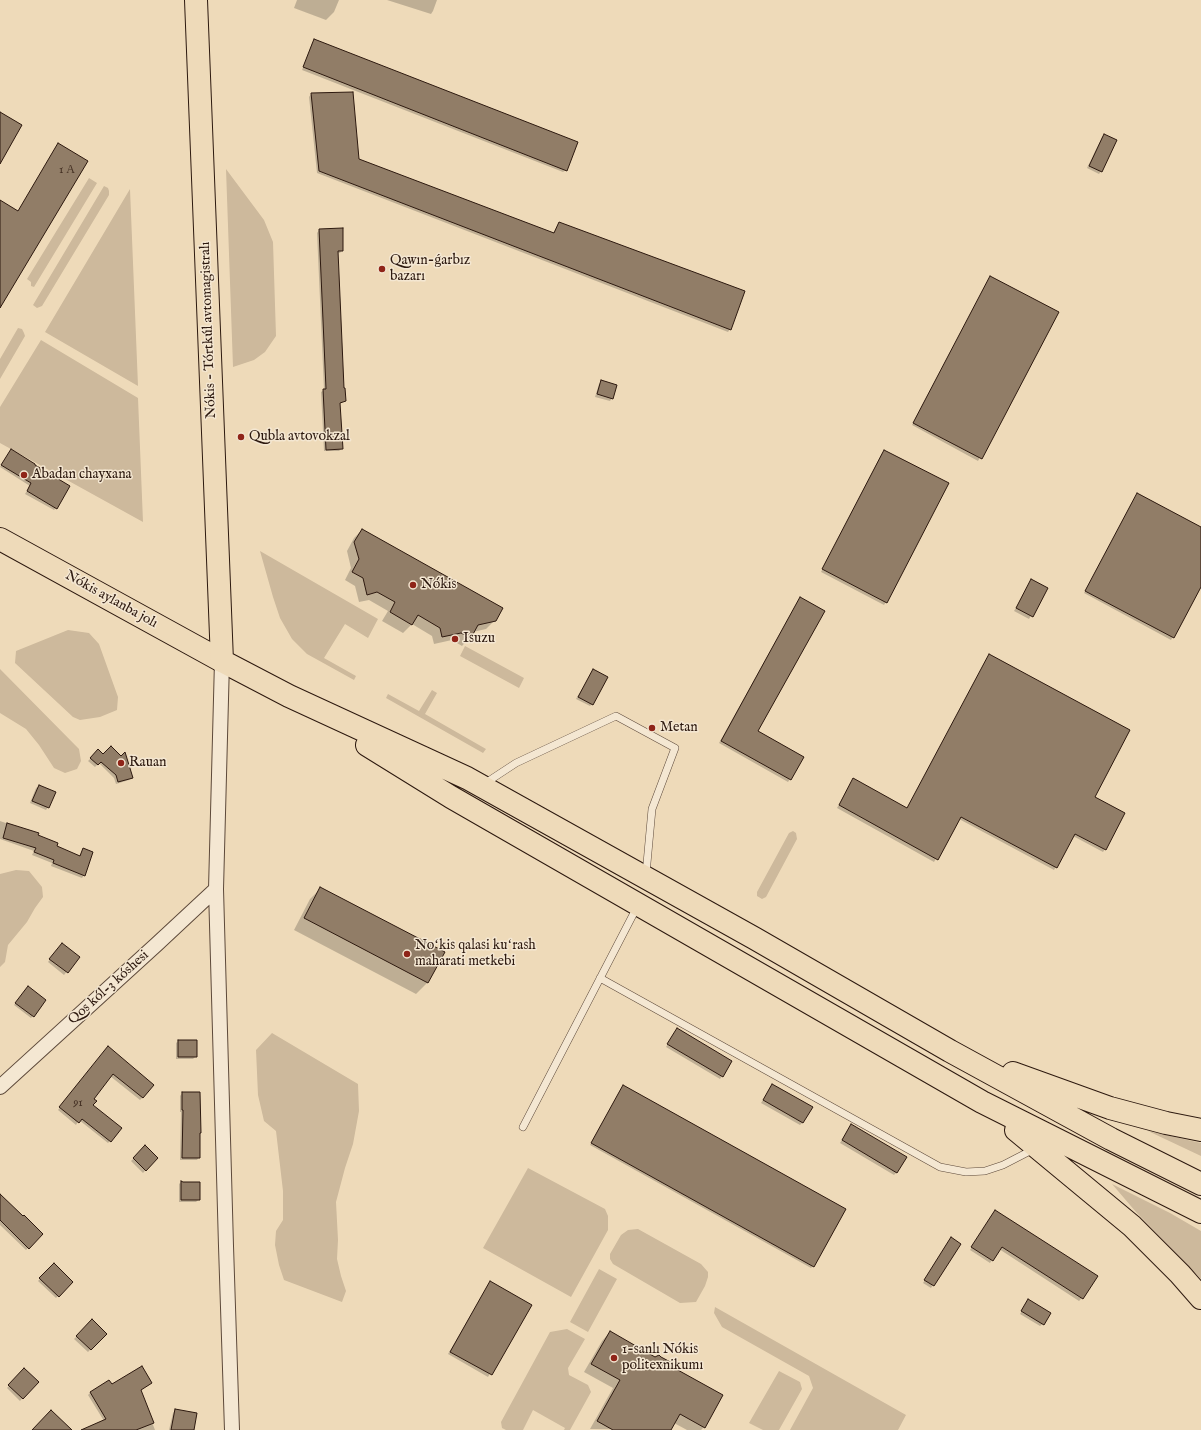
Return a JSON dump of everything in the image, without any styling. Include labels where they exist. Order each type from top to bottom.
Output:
[{"type":"main road","name":"Nókis - Tórtkúl avtomagistralı","points":[[196,0],[222,661]]},
{"type":"main road","name":"Nókis aylanba jolı","points":[[0,540],[289,696]]},
{"type":"main road","points":[[289,696],[467,778],[770,946],[950,1051],[1111,1139],[1201,1184]]},
{"type":"main road","points":[[289,696],[450,797],[982,1102],[1201,1212]]},
{"type":"main road","points":[[950,1051],[1110,1108],[1166,1123],[1201,1130]]},
{"type":"main road","points":[[982,1102],[1132,1226],[1180,1274],[1201,1298]]},
{"type":"street","points":[[222,661],[216,889],[226,1268],[232,1430]]},
{"type":"street","name":"Qos kól-3 kóshesi","points":[[0,1087],[216,889]]},
{"type":"lane","points":[[480,786],[516,762],[616,716],[675,748],[652,809],[646,878]]},
{"type":"lane","points":[[523,1127],[638,905]]},
{"type":"lane","points":[[600,978],[940,1167],[966,1172],[985,1171],[1003,1165],[1038,1147]]},
{"type":"shaded area","points":[[226,169],[264,220],[273,242],[276,336],[265,352],[254,360],[233,367]]},
{"type":"shaded area","points":[[89,178],[97,183],[34,287],[31,286],[31,282],[27,279]]},
{"type":"shaded area","points":[[104,186],[108,188],[109,195],[42,306],[37,308],[33,305]]},
{"type":"shaded area","points":[[130,189],[138,386],[45,332]]},
{"type":"shaded area","points":[[18,328],[22,329],[25,336],[0,379],[0,359]]},
{"type":"shaded area","points":[[41,340],[138,398],[143,522],[0,443],[0,407]]},
{"type":"shaded area","points":[[260,551],[378,619],[368,638],[345,624],[324,658],[356,676],[354,680],[307,654],[292,639],[280,618]]},
{"type":"shaded area","points":[[68,630],[89,633],[99,644],[118,697],[117,710],[100,717],[80,720],[73,717],[15,663],[16,651]]},
{"type":"shaded area","points":[[465,646],[524,678],[519,688],[460,656]]},
{"type":"shaded area","points":[[0,669],[79,749],[81,761],[77,769],[65,773],[54,768],[39,745],[26,729],[0,713]]},
{"type":"shaded area","points":[[432,690],[437,693],[425,714],[486,749],[483,753],[386,698],[388,694],[419,711]]},
{"type":"shaded area","points":[[793,831],[796,833],[797,839],[766,897],[762,899],[757,896],[757,892],[789,833]]},
{"type":"shaded area","points":[[16,870],[29,871],[42,887],[43,897],[27,922],[8,945],[5,962],[0,967],[0,874]]},
{"type":"shaded area","points":[[272,1033],[358,1084],[359,1111],[353,1144],[336,1202],[338,1240],[337,1259],[346,1291],[342,1302],[284,1280],[279,1265],[275,1245],[276,1231],[283,1220],[283,1191],[276,1131],[264,1121],[258,1095],[256,1050]]},
{"type":"shaded area","points":[[1148,1131],[1201,1143],[1201,1156]]},
{"type":"shaded area","points":[[528,1168],[605,1209],[608,1216],[608,1230],[571,1297],[483,1248]]},
{"type":"shaded area","points":[[1112,1184],[1170,1213],[1201,1231],[1201,1279],[1136,1212]]},
{"type":"shaded area","points":[[638,1229],[701,1264],[708,1272],[705,1286],[696,1302],[680,1303],[613,1264],[610,1259],[610,1254],[621,1235],[628,1230]]},
{"type":"shaded area","points":[[599,1269],[617,1279],[588,1332],[570,1322]]},
{"type":"shaded area","points":[[715,1307],[906,1415],[898,1430],[790,1430],[813,1388],[809,1376],[722,1327],[714,1313]]},
{"type":"shaded area","points":[[567,1329],[585,1339],[568,1368],[569,1375],[588,1385],[591,1392],[570,1430],[564,1430],[565,1428],[533,1410],[523,1430],[506,1430],[502,1428],[501,1422],[550,1332]]},
{"type":"shaded area","points":[[779,1371],[800,1382],[802,1389],[779,1430],[763,1430],[749,1423]]},
{"type":"building","points":[[314,39],[578,142],[567,171],[303,67]]},
{"type":"building","points":[[353,92],[359,159],[554,233],[559,222],[745,291],[731,330],[319,171],[311,93]]},
{"type":"building","points":[[0,112],[22,125],[0,164]]},
{"type":"building","points":[[1104,134],[1117,140],[1102,172],[1089,166]]},
{"type":"building","points":[[58,143],[88,161],[0,308],[0,200],[18,211]]},
{"type":"building","points":[[343,228],[343,251],[338,251],[344,388],[346,401],[340,403],[343,449],[326,450],[323,389],[326,389],[319,229]]},
{"type":"building","points":[[990,276],[1059,312],[982,459],[913,423]]},
{"type":"building","points":[[601,380],[617,385],[613,399],[597,394]]},
{"type":"building","points":[[11,449],[70,486],[57,509],[27,491],[31,483],[1,465]]},
{"type":"building","points":[[884,450],[949,483],[887,603],[822,569]]},
{"type":"building","points":[[1137,493],[1201,527],[1201,587],[1174,638],[1085,591]]},
{"type":"building","name":"Nókis","points":[[362,529],[503,608],[496,621],[478,625],[471,638],[461,633],[442,637],[440,628],[418,615],[412,625],[390,612],[395,602],[377,592],[367,595],[363,578],[352,572],[359,559],[354,542]]},
{"type":"building","points":[[1031,579],[1048,588],[1033,617],[1016,608]]},
{"type":"building","points":[[800,597],[825,611],[758,731],[804,757],[791,780],[721,741]]},
{"type":"building","points":[[989,654],[1130,730],[1095,797],[1125,813],[1106,850],[1075,834],[1057,868],[961,817],[938,860],[839,805],[853,778],[907,808]]},
{"type":"building","points":[[593,669],[608,677],[593,705],[578,697]]},
{"type":"building","points":[[111,746],[121,756],[125,752],[133,778],[118,782],[116,775],[101,762],[98,765],[90,758],[98,749],[103,754]]},
{"type":"building","points":[[39,785],[56,792],[49,808],[32,801]]},
{"type":"building","points":[[7,823],[39,833],[38,835],[58,843],[57,846],[80,856],[83,848],[93,852],[85,876],[53,863],[54,860],[34,852],[36,848],[3,838]]},
{"type":"building","points":[[320,887],[445,952],[428,983],[304,918]]},
{"type":"building","points":[[62,943],[80,957],[68,973],[49,959]]},
{"type":"building","points":[[28,986],[46,1000],[34,1017],[15,1003]]},
{"type":"building","points":[[677,1028],[732,1061],[723,1077],[667,1044]]},
{"type":"building","points":[[178,1040],[197,1040],[197,1057],[178,1057]]},
{"type":"building","points":[[108,1046],[154,1085],[143,1098],[113,1074],[94,1099],[97,1101],[93,1105],[122,1128],[111,1142],[82,1119],[79,1123],[59,1107]]},
{"type":"building","points":[[772,1084],[813,1107],[803,1123],[763,1100]]},
{"type":"building","points":[[623,1085],[846,1209],[814,1267],[591,1143]]},
{"type":"building","points":[[182,1092],[200,1092],[200,1158],[182,1158]]},
{"type":"building","points":[[851,1124],[907,1157],[897,1173],[842,1140]]},
{"type":"building","points":[[145,1145],[158,1158],[146,1171],[133,1158]]},
{"type":"building","points":[[181,1181],[200,1182],[200,1200],[181,1200]]},
{"type":"building","points":[[0,1194],[43,1234],[29,1249],[0,1220]]},
{"type":"building","points":[[995,1210],[1098,1276],[1083,1299],[1002,1247],[993,1261],[971,1247]]},
{"type":"building","points":[[951,1237],[961,1244],[934,1286],[924,1280]]},
{"type":"building","points":[[54,1263],[73,1282],[59,1297],[39,1278]]},
{"type":"building","points":[[490,1281],[532,1305],[492,1375],[450,1352]]},
{"type":"building","points":[[1028,1299],[1051,1313],[1044,1325],[1021,1311]]},
{"type":"building","points":[[92,1319],[107,1334],[91,1350],[76,1336]]},
{"type":"building","points":[[610,1331],[655,1357],[659,1355],[676,1365],[676,1369],[723,1395],[705,1428],[680,1414],[671,1430],[613,1430],[597,1421],[620,1380],[591,1364]]},
{"type":"building","points":[[142,1366],[152,1383],[141,1390],[154,1423],[136,1430],[81,1430],[106,1419],[90,1392],[109,1380],[112,1384]]},
{"type":"building","points":[[24,1368],[39,1382],[23,1399],[8,1385]]},
{"type":"building","points":[[175,1409],[197,1413],[194,1430],[171,1430]]},
{"type":"building","points":[[51,1410],[72,1430],[32,1430]]},
{"type":"place","name":"Qawın-ǵarbız bazarı","points":[[382,269]]},
{"type":"place","name":"Qubla avtovokzal","points":[[241,437]]},
{"type":"place","name":"Abadan chayxana","points":[[24,475]]},
{"type":"place","name":"Nókis","points":[[413,585]]},
{"type":"place","name":"Isuzu","points":[[455,639]]},
{"type":"place","name":"Metan","points":[[652,728]]},
{"type":"place","name":"Rauan","points":[[121,763]]},
{"type":"place","name":"Noʻkis qalasi kuʻrash maharati metkebi","points":[[407,954]]},
{"type":"place","name":"1-sanlı Nókis politexnikumı","points":[[614,1358]]}]
